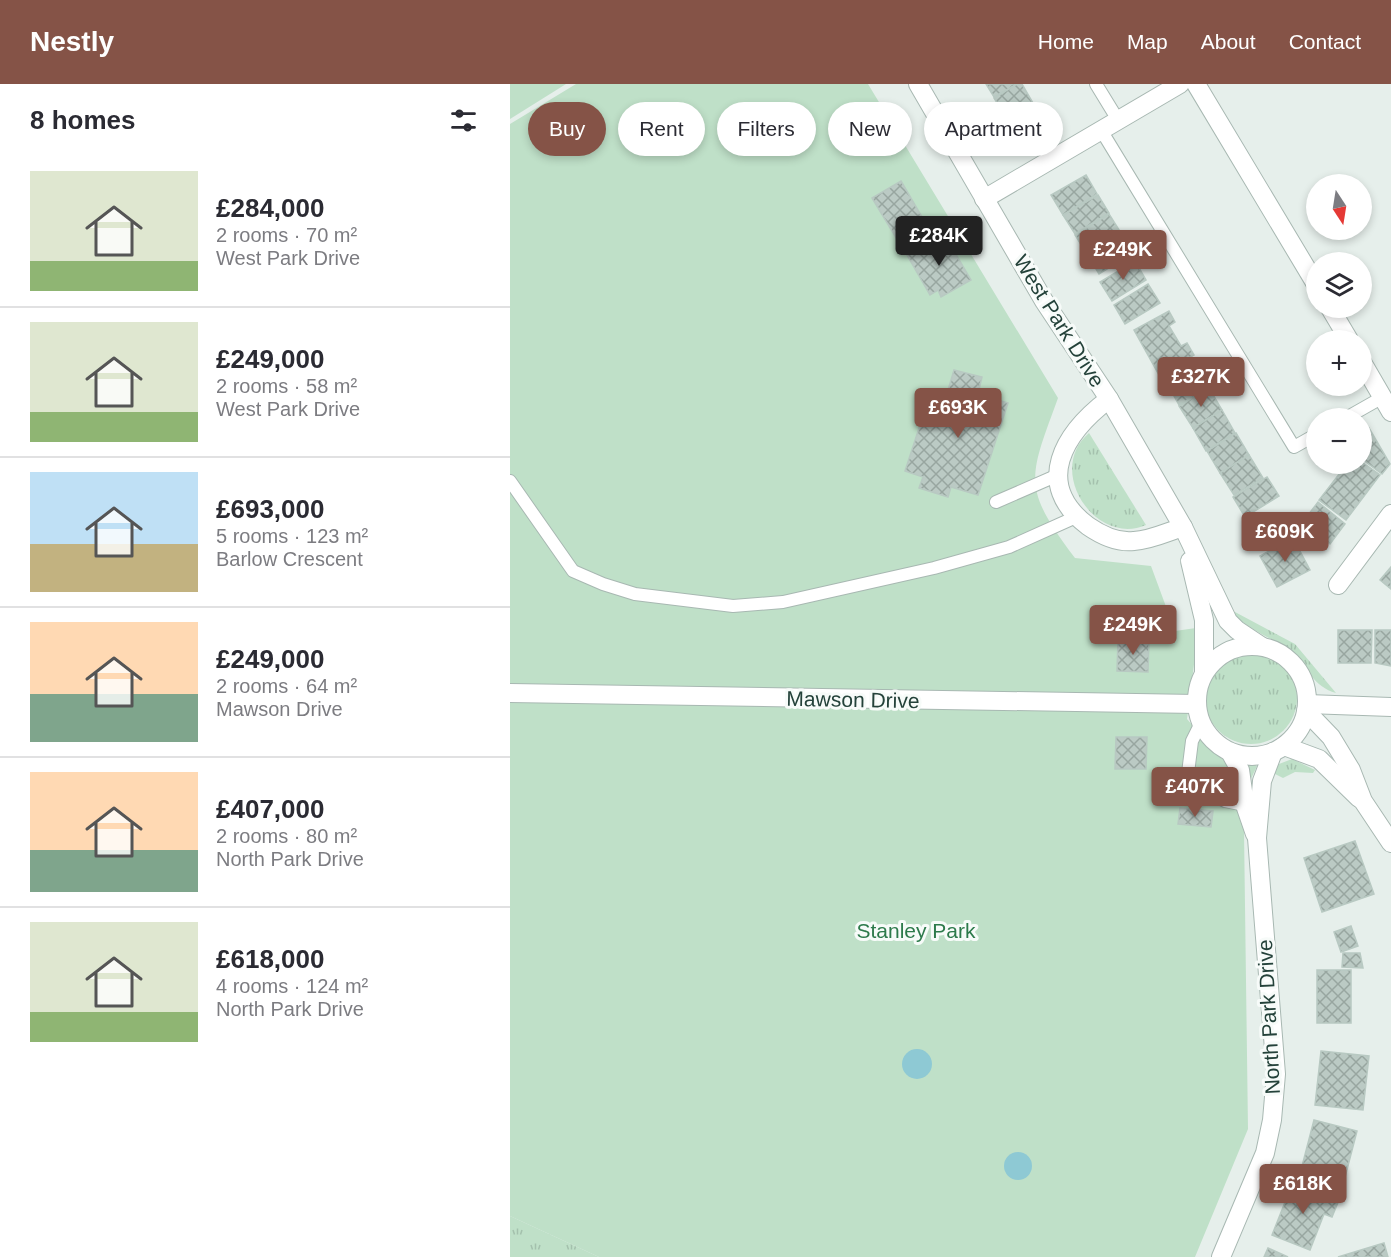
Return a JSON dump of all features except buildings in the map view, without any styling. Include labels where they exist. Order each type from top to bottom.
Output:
[{"type":"street","name":"West Park Drive","points":[[918,84],[1044,301],[1108,399],[1183,527],[1228,621],[1261,646]]},
{"type":"street","points":[[984,199],[1180,84]]},
{"type":"street","points":[[1196,84],[1306,268]]},
{"type":"street","points":[[1372,379],[1387,404]]},
{"type":"street","points":[[1108,399],[1075,429],[1065,446],[1058,475],[1059,490],[1066,506],[1077,517],[1110,539],[1133,542],[1183,527]]},
{"type":"street","points":[[1338,585],[1391,514]]},
{"type":"street","name":"West Park Drive","points":[[1183,527],[1204,620],[1204,672]]},
{"type":"street","points":[[1279,749],[1299,730],[1307,708],[1304,681],[1292,662],[1282,654],[1261,646],[1239,646],[1228,650],[1211,663],[1199,682],[1196,704],[1201,723],[1213,740],[1230,752],[1251,756],[1279,749],[1308,753],[1319,759],[1363,801]]},
{"type":"street","name":"Mawson Drive","points":[[510,693],[1196,704]]},
{"type":"street","points":[[1307,708],[1391,706]]},
{"type":"street","points":[[1307,708],[1330,737],[1351,770],[1363,801],[1391,843]]},
{"type":"street","name":"North Park Drive","points":[[1253,806],[1262,781],[1279,749]]},
{"type":"street","name":"North Park Drive","points":[[1221,1257],[1265,1153],[1272,1120],[1276,1074],[1253,806],[1240,770],[1230,752]]},
{"type":"lane","points":[[1096,84],[1118,120]]},
{"type":"lane","points":[[1101,130],[1294,447],[1306,440]]},
{"type":"lane","points":[[1372,409],[1387,404]]},
{"type":"lane","points":[[996,502],[1058,475]]},
{"type":"lane","points":[[510,482],[573,571],[635,594],[733,606],[783,602],[934,568],[1009,547],[1077,517]]},
{"type":"lane","points":[[1201,723],[1192,741],[1187,781],[1224,801],[1253,806]]},
{"type":"green space","points":[[510,84],[566,84],[537,102],[528,102],[528,108],[510,119]]},
{"type":"green space","name":"Stanley Park","points":[[576,84],[868,84],[879,102],[828,102],[828,156],[912,156],[1058,398],[1036,465],[1035,481],[1045,514],[1075,558],[1151,566],[1175,631],[1196,628],[1197,641],[1187,719],[1206,741],[1257,766],[1239,804],[1244,831],[1248,1129],[1195,1257],[599,1257],[510,1216],[510,124],[528,113],[528,156],[606,156],[606,102],[546,102]]},
{"type":"green space","points":[[1089,433],[1146,525],[1127,529],[1109,525],[1094,515],[1082,501],[1074,484],[1072,466],[1077,448]]},
{"type":"green space","points":[[1235,612],[1295,644],[1336,693],[1322,686],[1291,653],[1239,620],[1232,613]]},
{"type":"green space","points":[[1251,652],[1269,656],[1284,665],[1293,680],[1297,698],[1293,716],[1284,731],[1269,740],[1251,744],[1233,740],[1218,731],[1209,716],[1205,698],[1209,680],[1218,665],[1233,656]]},
{"type":"green space","points":[[1292,759],[1315,770],[1313,773],[1295,772],[1283,778],[1273,773],[1279,764]]},
{"type":"green space","points":[[510,1216],[599,1257],[510,1257]]},
{"type":"water","points":[[917,1049],[923,1050],[931,1058],[931,1070],[923,1078],[917,1079],[911,1078],[903,1070],[902,1064],[903,1058],[911,1050]]},
{"type":"water","points":[[1018,1152],[1028,1156],[1032,1166],[1028,1176],[1018,1180],[1008,1176],[1004,1166],[1008,1156]]}]
